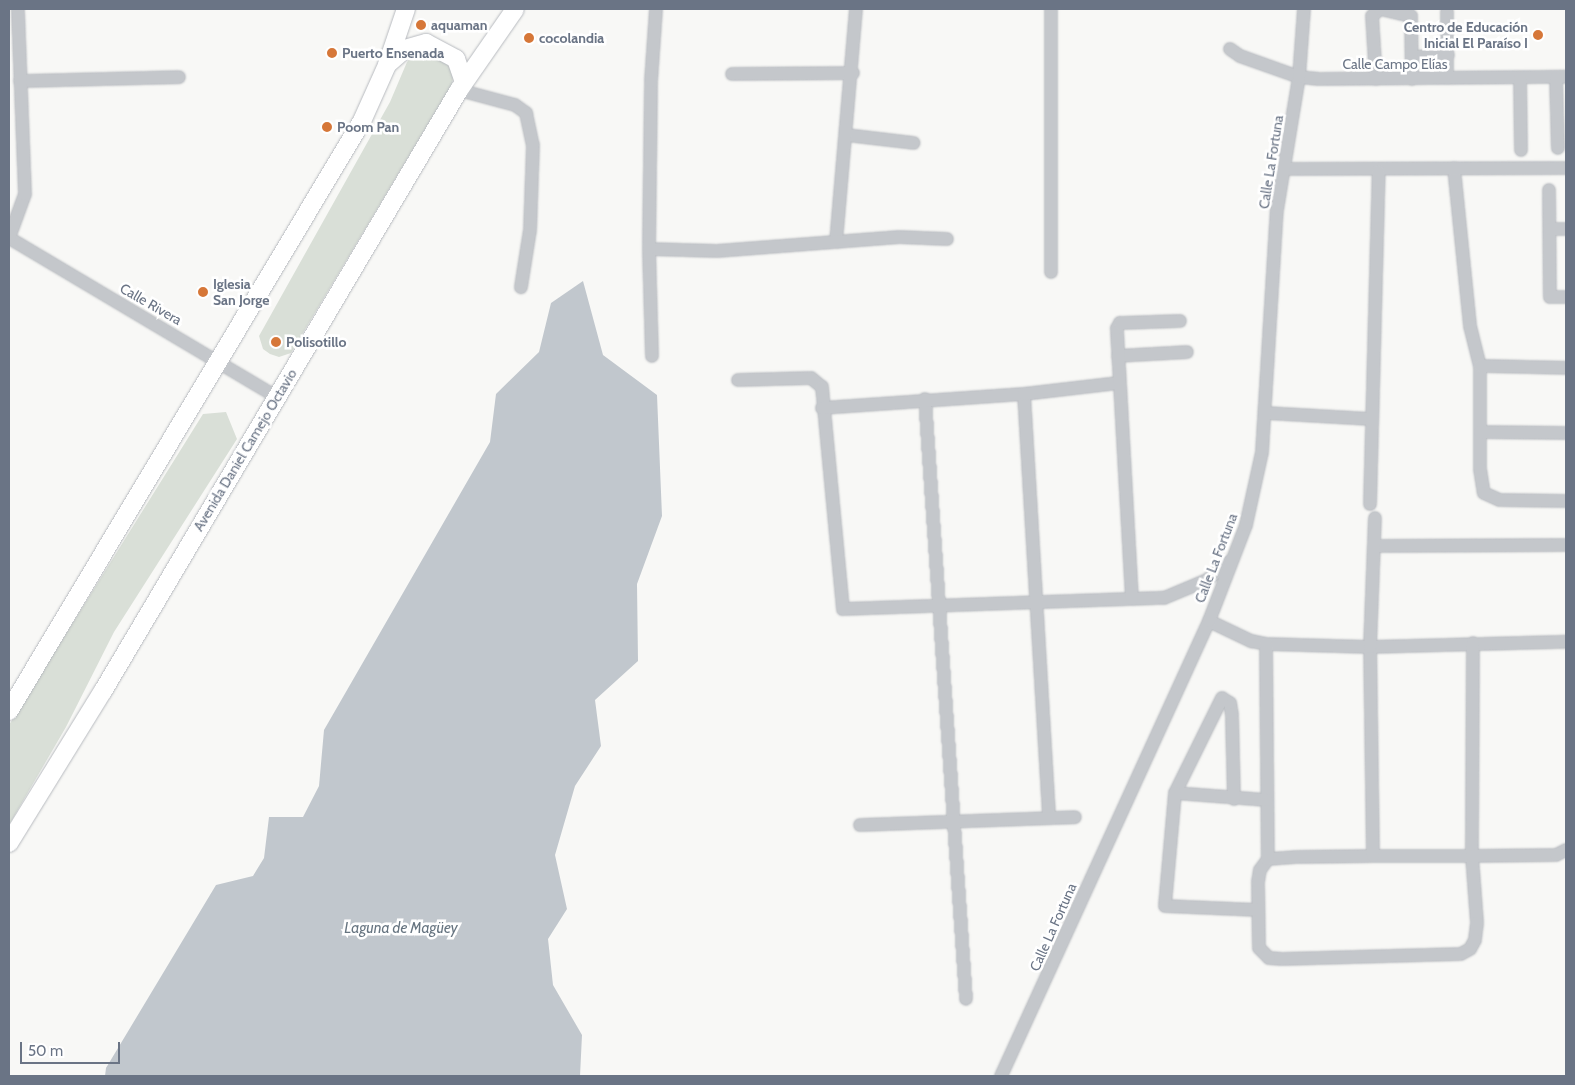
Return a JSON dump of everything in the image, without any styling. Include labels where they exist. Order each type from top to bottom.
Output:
[{"type":"main road","points":[[9,711],[362,121],[387,65],[406,9]]},
{"type":"main road","name":"Avenida Daniel Camejo Octavio","points":[[9,843],[461,86],[515,9]]},
{"type":"main road","points":[[387,65],[405,49],[426,43],[456,59],[461,86]]},
{"type":"street","points":[[9,238],[25,194],[20,81],[14,29],[18,9]]},
{"type":"street","points":[[652,356],[649,250],[651,81],[656,9]]},
{"type":"street","points":[[836,242],[853,73],[856,9]]},
{"type":"street","points":[[1051,9],[1051,272]]},
{"type":"street","name":"Calle La Fortuna","points":[[1001,1076],[1209,620],[1235,557],[1257,484],[1266,413],[1277,210],[1299,77],[1304,9]]},
{"type":"street","points":[[1376,79],[1372,16],[1374,11],[1402,12],[1411,16],[1412,79]]},
{"type":"street","points":[[1447,12],[1447,78]]},
{"type":"street","name":"Calle Campo Elías","points":[[1230,49],[1240,56],[1299,77],[1376,79],[1561,78]]},
{"type":"street","points":[[1413,57],[1448,55]]},
{"type":"street","points":[[732,74],[853,73]]},
{"type":"street","points":[[20,81],[178,77]]},
{"type":"street","points":[[1520,78],[1521,150]]},
{"type":"street","points":[[1558,148],[1561,78]]},
{"type":"street","points":[[461,86],[515,105],[526,114],[533,146],[530,230],[521,287]]},
{"type":"street","points":[[846,135],[914,143]]},
{"type":"street","points":[[1285,169],[1379,171],[1454,168],[1566,168]]},
{"type":"street","points":[[1454,168],[1470,326],[1480,366],[1480,432],[1484,493],[1490,498],[1566,501]]},
{"type":"street","points":[[1370,504],[1379,171]]},
{"type":"street","points":[[1549,190],[1550,296],[1566,297]]},
{"type":"street","points":[[1550,229],[1566,229]]},
{"type":"street","points":[[649,250],[717,251],[899,236],[947,239]]},
{"type":"street","name":"Calle Rivera","points":[[9,238],[277,396]]},
{"type":"street","points":[[1132,599],[1118,382],[1117,332],[1120,323],[1180,321]]},
{"type":"street","points":[[1118,356],[1187,352]]},
{"type":"street","points":[[1480,366],[1566,368]]},
{"type":"street","points":[[738,380],[811,378],[822,387],[822,408],[840,604],[850,610],[938,605],[1164,598],[1187,591],[1208,580],[1235,557]]},
{"type":"street","points":[[822,408],[925,399],[1024,394],[1118,382]]},
{"type":"street","points":[[1024,394],[1038,602],[1049,816]]},
{"type":"street","points":[[925,399],[966,1000]]},
{"type":"street","points":[[1266,413],[1372,419]]},
{"type":"street","points":[[1480,432],[1566,433]]},
{"type":"street","points":[[1373,856],[1370,646],[1375,518]]},
{"type":"street","points":[[1375,546],[1566,545]]},
{"type":"street","points":[[1209,620],[1251,641],[1266,644],[1370,646],[1473,642],[1566,642]]},
{"type":"street","points":[[1266,644],[1268,859],[1260,870],[1258,910],[1259,948],[1269,958],[1461,954],[1470,949],[1475,940],[1472,856],[1473,642]]},
{"type":"street","points":[[1234,799],[1232,715],[1230,703],[1222,698],[1175,793],[1165,906],[1258,910]]},
{"type":"street","points":[[1175,793],[1234,799],[1268,800]]},
{"type":"street","points":[[860,825],[1049,816],[1075,817]]},
{"type":"street","points":[[1268,859],[1373,856],[1556,855],[1566,850]]},
{"type":"shaded area","points":[[418,50],[441,52],[454,72],[452,84],[291,353],[279,357],[270,354],[263,349],[259,336],[390,102],[407,62]]},
{"type":"shaded area","points":[[226,412],[237,439],[114,632],[66,727],[9,825],[9,725],[203,414]]},
{"type":"water","name":"Laguna de Magüey","points":[[583,281],[603,355],[657,395],[662,516],[637,584],[638,661],[595,700],[601,746],[575,786],[555,855],[567,909],[548,939],[553,985],[582,1035],[580,1076],[105,1076],[106,1068],[216,885],[253,876],[264,858],[269,817],[303,817],[319,786],[324,730],[490,442],[496,394],[539,352],[551,303]]},
{"type":"place","name":"aquaman","points":[[421,25]]},
{"type":"place","name":"Centro de Educación Inicial El Paraíso I","points":[[1538,35]]},
{"type":"place","name":"cocolandia","points":[[529,38]]},
{"type":"place","name":"Puerto Ensenada","points":[[332,53]]},
{"type":"place","name":"Poom Pan","points":[[327,127]]},
{"type":"place","name":"Iglesia San Jorge","points":[[203,292]]},
{"type":"place","name":"Polisotillo","points":[[276,342]]}]
